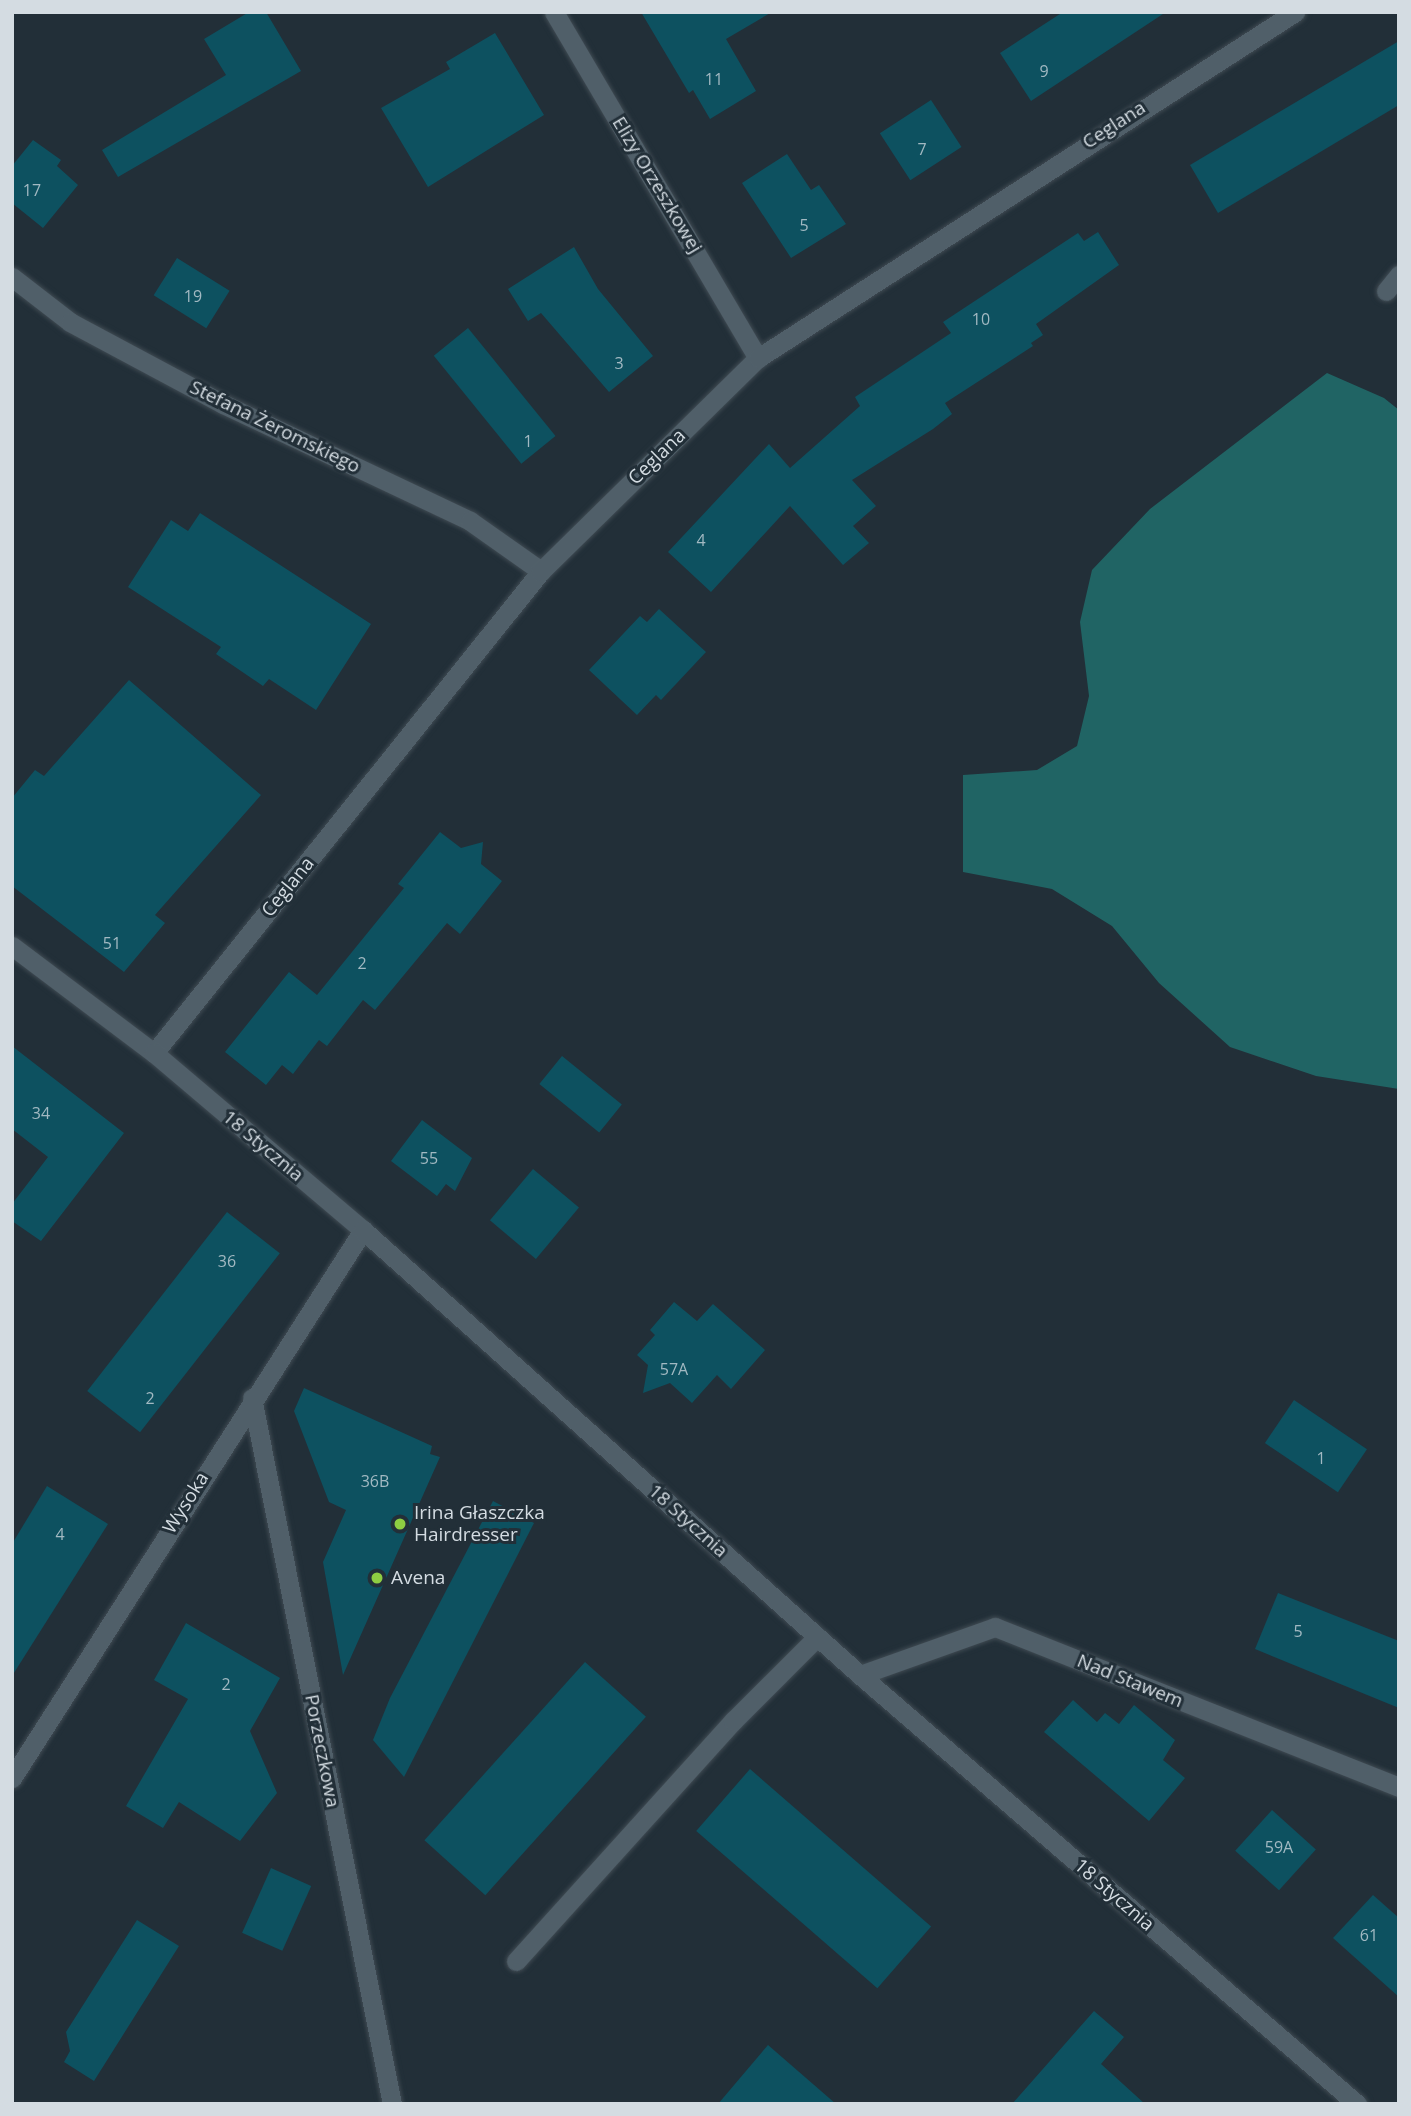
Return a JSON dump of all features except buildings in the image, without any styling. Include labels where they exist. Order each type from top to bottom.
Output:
[{"type":"street","name":"Elizy Orzeszkowej","points":[[554,12],[758,358]]},
{"type":"street","name":"Ceglana","points":[[154,1053],[541,571],[758,358],[1295,12]]},
{"type":"street","points":[[1386,291],[1399,275]]},
{"type":"street","name":"Stefana Żeromskiego","points":[[12,277],[70,322],[223,404],[470,521],[541,571]]},
{"type":"street","name":"18 Stycznia","points":[[12,946],[154,1053],[362,1230],[860,1675],[1357,2104]]},
{"type":"street","name":"Wysoka","points":[[12,1778],[252,1398],[362,1230]]},
{"type":"street","name":"Porzeczkowa","points":[[252,1398],[392,2104]]},
{"type":"street","name":"Nad Stawem","points":[[860,1675],[995,1627],[1399,1787]]},
{"type":"street","points":[[516,1961],[733,1721],[817,1637]]},
{"type":"shaded area","points":[[1327,373],[1384,398],[1399,410],[1399,1089],[1316,1076],[1230,1047],[1159,983],[1112,926],[1052,889],[963,872],[963,775],[1037,770],[1077,746],[1089,696],[1080,622],[1092,570],[1150,509]]},
{"type":"place","name":"Irina Głaszczka Hairdresser","points":[[400,1524]]},
{"type":"place","name":"Avena","points":[[377,1578]]}]
